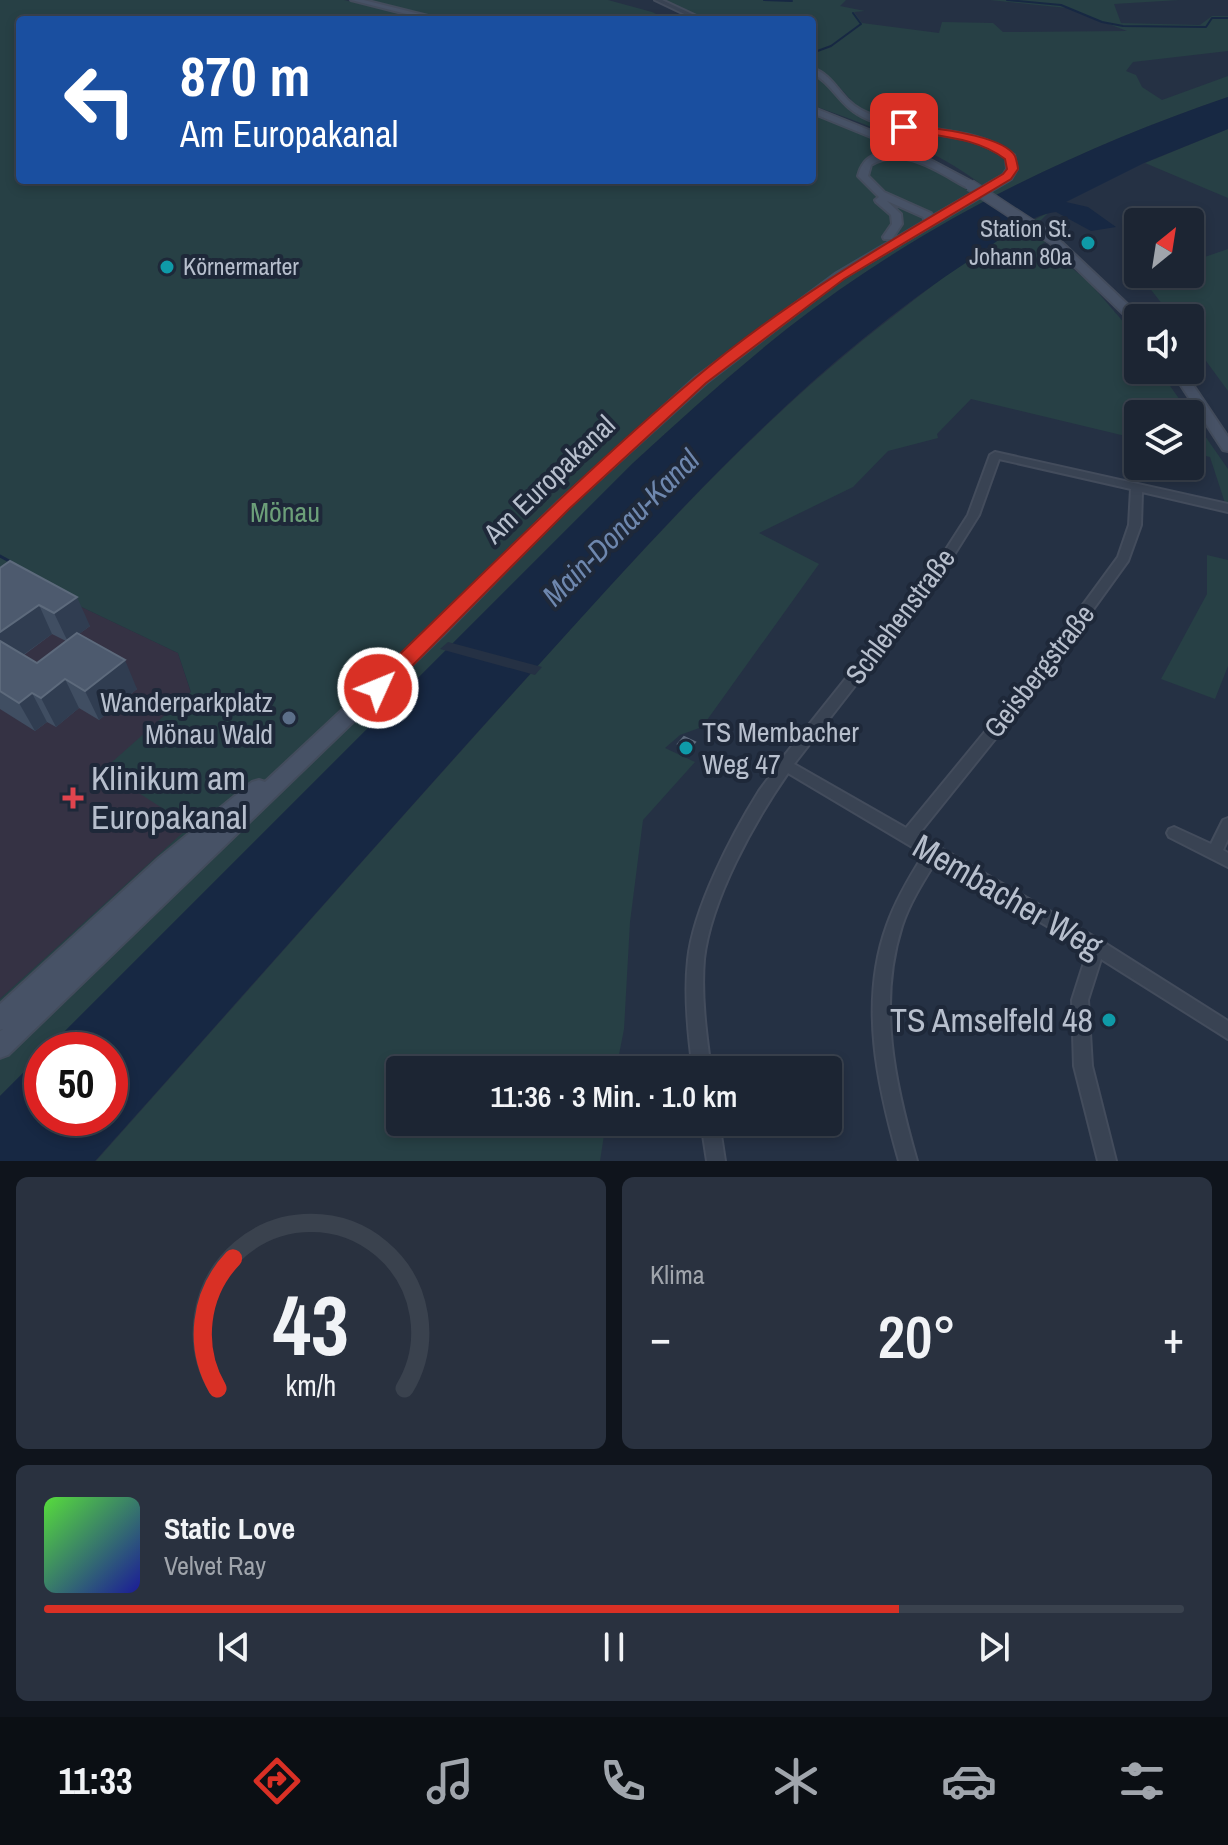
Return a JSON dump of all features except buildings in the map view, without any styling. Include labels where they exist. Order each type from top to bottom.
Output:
[{"type":"main road","points":[[355,0],[423,16]]},
{"type":"main road","name":"Am Europakanal","points":[[816,72],[826,77],[847,103],[872,118],[904,127],[971,138],[1005,151],[1013,163],[1010,173],[974,189],[839,276]]},
{"type":"main road","points":[[816,111],[931,162],[1051,238],[1124,308]]},
{"type":"main road","points":[[855,126],[865,146],[856,172],[859,182],[889,205],[929,218]]},
{"type":"main road","points":[[929,218],[880,194],[868,185],[862,173],[868,161],[884,156],[931,162]]},
{"type":"main road","points":[[888,237],[897,224],[889,205]]},
{"type":"main road","name":"Am Europakanal","points":[[0,1047],[635,438],[746,344],[888,237],[929,218]]},
{"type":"main road","points":[[1186,384],[1228,447]]},
{"type":"main road","name":"Am Europakanal","points":[[0,1019],[166,864],[318,744]]},
{"type":"street","points":[[658,0],[693,16]]},
{"type":"street","name":"Schlehenstraße","points":[[700,1056],[696,1025],[696,959],[721,877],[748,819],[785,765],[916,600],[970,521],[995,455],[1137,489]]},
{"type":"street","points":[[1137,489],[1228,508]]},
{"type":"street","name":"Geisbergstraße","points":[[908,837],[1035,680],[1124,558],[1135,525],[1137,489]]},
{"type":"street","name":"Membacher Weg","points":[[785,765],[1097,947],[1228,1031]]},
{"type":"street","points":[[1174,833],[1221,856],[1228,824]]},
{"type":"street","points":[[908,1161],[886,1081],[879,1031],[881,984],[890,938],[903,900],[934,852]]},
{"type":"street","points":[[1097,947],[1080,1000],[1083,1053],[1092,1108],[1107,1161]]},
{"type":"street","points":[[712,1136],[716,1161]]},
{"type":"shaded area","name":"Klinikum am Europakanal","points":[[0,568],[178,653],[191,693],[191,826],[0,999]]},
{"type":"green space","name":"Mönau","points":[[0,0],[344,0],[411,16],[16,16],[16,184],[816,184],[816,116],[882,141],[970,191],[983,186],[944,160],[879,130],[816,106],[816,74],[851,109],[858,114],[863,111],[833,81],[816,70],[816,16],[691,16],[657,0],[846,0],[840,6],[865,11],[854,12],[862,23],[939,33],[942,22],[993,23],[1003,32],[1127,31],[1067,8],[990,0],[1179,0],[1114,4],[1121,23],[1200,25],[1212,16],[1228,16],[1228,51],[1133,62],[1126,71],[1136,75],[1142,87],[1162,100],[1228,76],[1228,97],[1111,141],[998,194],[890,256],[768,344],[632,464],[64,1032],[24,1032],[24,1072],[0,1096],[0,999],[190,826],[103,770],[191,692],[178,653],[0,568]]},
{"type":"green space","points":[[365,0],[608,0],[660,16],[434,16]]},
{"type":"green space","points":[[1228,129],[1228,198],[1145,163]]},
{"type":"green space","points":[[1048,213],[1039,222],[1057,236],[1042,244],[1089,282],[1124,323],[1124,384],[1169,384],[1180,400],[1124,400],[1124,436],[971,399],[937,434],[938,438],[888,451],[853,487],[759,533],[819,564],[702,727],[680,735],[665,748],[695,762],[643,820],[630,922],[624,1029],[619,1056],[386,1056],[386,1136],[604,1136],[600,1161],[96,1161],[118,1136],[128,1136],[128,1125],[375,847],[626,568],[712,479],[847,353],[951,272]]},
{"type":"green space","points":[[1228,249],[1228,391],[1204,358],[1204,304],[1162,304],[1150,288],[1204,288],[1204,257]]},
{"type":"green space","points":[[1204,434],[1228,469],[1228,503],[1225,503],[1210,457],[1204,456]]},
{"type":"green space","points":[[1207,555],[1228,560],[1228,666],[1215,699],[1161,679],[1207,594]]},
{"type":"water","name":"Main-Donau-Kanal","points":[[1228,97],[1228,129],[1144,163],[1066,202],[1088,207],[1116,227],[1091,231],[1056,212],[1034,218],[911,302],[851,348],[794,398],[739,450],[634,560],[128,1124],[128,1032],[64,1032],[632,464],[788,328],[890,256],[998,194],[1111,141]]},
{"type":"water","points":[[24,1072],[24,1136],[117,1136],[95,1161],[0,1161],[0,1096]]},
{"type":"pier","points":[[448,642],[542,667],[535,675],[440,649]]},
{"type":"waterway","points":[[764,0],[792,1]]},
{"type":"waterway","points":[[1007,0],[1061,5],[1102,22],[1123,26],[1206,27],[1212,18],[1228,18]]},
{"type":"waterway","points":[[816,52],[831,46],[861,24],[853,13]]},
{"type":"waterway","points":[[0,556],[11,562]]},
{"type":"place","name":"Station St. Johann 80a","points":[[1088,243]]},
{"type":"place","name":"Körnermarter","points":[[167,267]]},
{"type":"place","name":"Wanderparkplatz Mönau Wald","points":[[289,718]]},
{"type":"place","name":"TS Membacher Weg 47","points":[[686,748]]},
{"type":"place","name":"Klinikum am Europakanal","points":[[73,798]]},
{"type":"place","name":"TS Amselfeld 48","points":[[1109,1020]]},
{"type":"route","points":[[378,688],[563,505],[701,380],[839,276],[1007,177],[1012,169],[1011,157],[995,146],[964,137],[904,127]]}]
